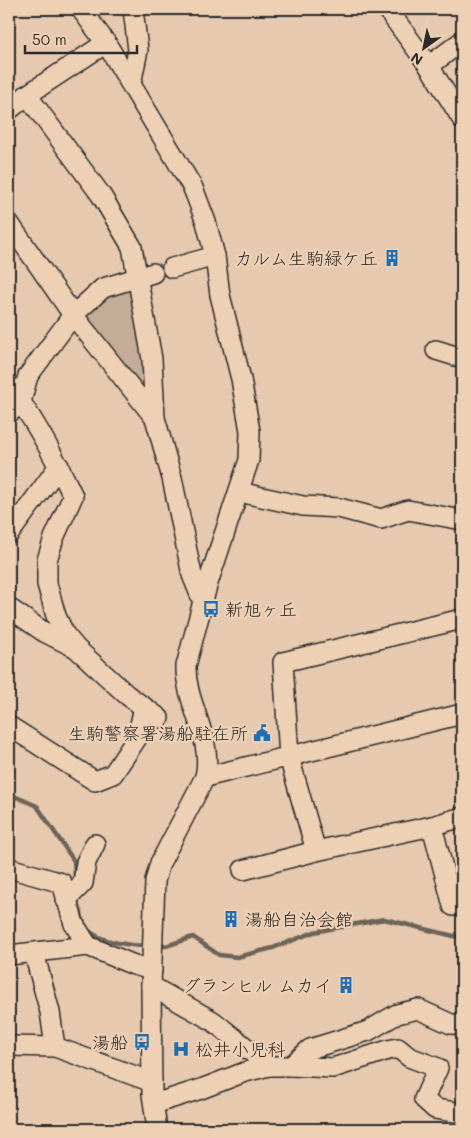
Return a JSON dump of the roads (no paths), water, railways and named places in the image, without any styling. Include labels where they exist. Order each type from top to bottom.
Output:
[{"type":"street","points":[[81,9],[106,43],[193,188],[206,222],[215,256],[220,295],[241,379],[250,432],[248,460],[207,586],[204,604],[191,642],[186,666],[186,679],[202,733],[208,767],[205,777],[160,863],[155,881],[151,978],[152,1082],[157,1129]]},
{"type":"street","points":[[131,84],[138,50],[133,9]]},
{"type":"street","points":[[387,9],[430,66],[460,111]]},
{"type":"street","points":[[430,66],[462,41]]},
{"type":"street","points":[[9,110],[27,95],[106,43]]},
{"type":"street","points":[[27,95],[101,195],[132,247],[146,276],[156,418],[172,478],[192,575],[204,604]]},
{"type":"street","points":[[9,223],[73,315],[156,418]]},
{"type":"street","points":[[172,268],[215,256]]},
{"type":"street","points":[[15,407],[28,376],[73,315],[103,288],[146,276]]},
{"type":"street","points":[[436,350],[462,358]]},
{"type":"street","points":[[9,386],[15,407],[59,466],[73,496],[54,538],[47,560],[47,584],[56,616],[65,635],[76,648],[127,695],[159,718]]},
{"type":"street","points":[[9,534],[59,466]]},
{"type":"street","points":[[239,492],[303,506],[339,508],[381,519],[408,510],[462,520]]},
{"type":"street","points":[[9,608],[44,632],[76,648]]},
{"type":"street","points":[[316,851],[289,757],[283,662],[462,619]]},
{"type":"street","points":[[9,726],[95,782],[113,774],[137,738],[144,707]]},
{"type":"street","points":[[205,777],[462,714]]},
{"type":"street","points":[[243,870],[316,851],[432,826],[462,817]]},
{"type":"street","points":[[432,826],[453,906],[462,905]]},
{"type":"street","points":[[66,900],[83,883],[86,862],[95,844]]},
{"type":"street","points":[[9,868],[62,882],[74,924],[88,946]]},
{"type":"street","points":[[9,955],[88,946],[134,965],[213,1021],[269,1066]]},
{"type":"street","points":[[34,953],[50,1012],[55,1047]]},
{"type":"street","points":[[291,1066],[310,1049],[368,1031],[398,1014],[418,1009],[451,1024],[462,1025]]},
{"type":"street","points":[[9,1046],[55,1047],[152,1082]]},
{"type":"street","points":[[154,1104],[245,1072],[269,1066],[333,1068],[398,1048],[409,1057],[438,1068],[424,1099],[435,1110],[462,1113]]},
{"type":"waterway","points":[[9,796],[14,796],[37,806],[74,861],[75,876]]},
{"type":"waterway","points":[[80,910],[86,927],[99,937],[124,944],[148,946]]},
{"type":"waterway","points":[[158,946],[166,946],[193,937],[219,955],[237,957],[273,948],[314,932],[384,919],[462,938]]},
{"type":"place","name":"カルム生駒緑ケ丘","points":[[392,258]]},
{"type":"place","name":"新旭ヶ丘","points":[[211,609]]},
{"type":"place","name":"生駒警察署湯船駐在所","points":[[262,733]]},
{"type":"place","name":"湯船自治会館","points":[[231,919]]},
{"type":"place","name":"グランヒル ムカイ","points":[[346,985]]},
{"type":"place","name":"湯船","points":[[142,1042]]},
{"type":"place","name":"松井小児科","points":[[181,1049]]}]
